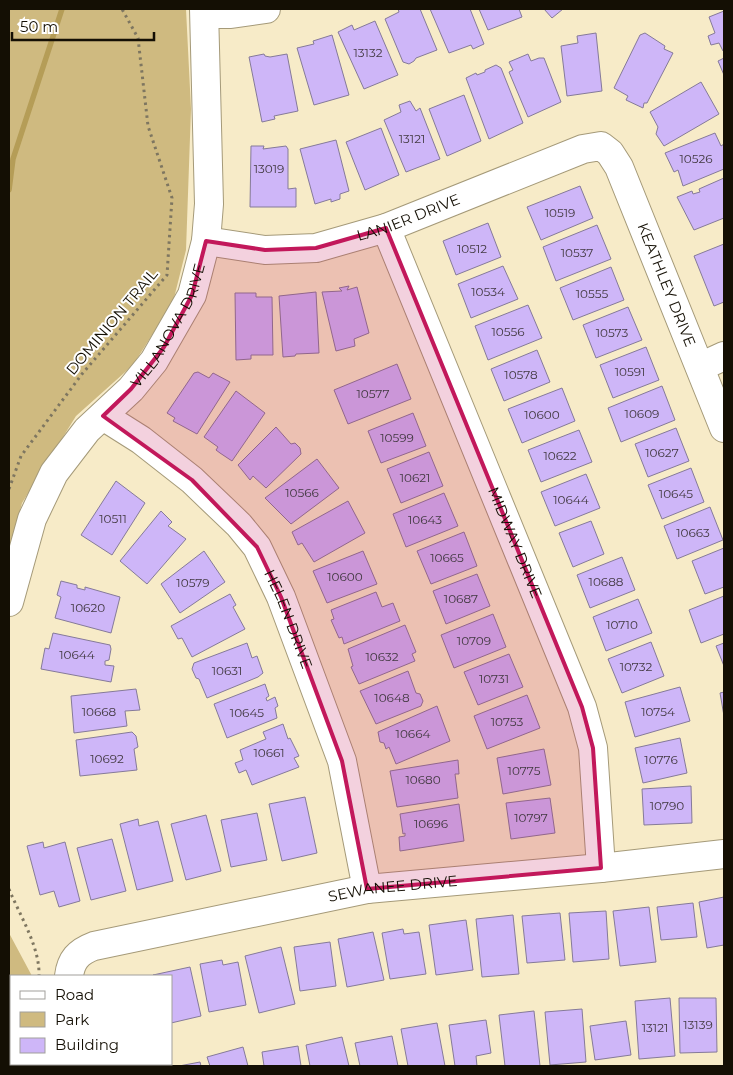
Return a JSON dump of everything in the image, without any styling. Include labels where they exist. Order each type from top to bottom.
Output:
[{"type":"street","points":[[205,11],[231,14],[266,9]]},
{"type":"street","name":"VILLANOVA DRIVE","points":[[9,602],[26,535],[45,489],[75,444],[131,389],[164,347],[192,295],[206,241],[209,204],[205,11]]},
{"type":"street","name":"LANIER DRIVE","points":[[206,241],[265,250],[316,248],[386,228],[583,149],[601,146]]},
{"type":"street","name":"KEATHLEY DRIVE","points":[[601,146],[610,153],[618,167],[712,362],[724,428]]},
{"type":"street","name":"MIDWAY DRIVE","points":[[386,228],[582,708],[593,748],[601,868]]},
{"type":"street","name":"HELEN DRIVE","points":[[103,416],[141,440],[192,480],[239,525],[257,548],[281,597],[342,761],[367,889]]},
{"type":"street","name":"SEWANEE DRIVE","points":[[70,969],[83,950],[105,942],[367,889],[601,868],[724,854]]},
{"type":"path","name":"DOMINION TRAIL","points":[[9,489],[21,456],[82,374],[167,275],[172,198],[148,126],[138,38],[122,9]]},
{"type":"path","points":[[9,889],[33,946],[39,966],[39,975]]},
{"type":"highlighted area","points":[[386,228],[582,707],[593,748],[601,868],[367,889],[342,761],[281,597],[257,547],[192,480],[103,416],[131,389],[164,347],[192,295],[206,241],[265,250],[316,248]]},
{"type":"green space","points":[[9,9],[186,9],[191,109],[186,250],[173,302],[133,365],[76,416],[22,503],[9,552]]},
{"type":"green space","points":[[9,933],[31,975],[10,975],[10,1065],[29,1066],[9,1066]]},
{"type":"building","points":[[398,9],[420,9],[437,50],[416,58],[409,64],[403,62],[385,19],[399,12]]},
{"type":"building","points":[[430,9],[470,9],[484,44],[473,49],[471,45],[449,53]]},
{"type":"building","points":[[479,9],[519,9],[522,17],[488,30]]},
{"type":"building","points":[[544,9],[563,9],[552,18]]},
{"type":"building","points":[[724,11],[723,51],[719,43],[711,45],[708,36],[715,33],[709,17]]},
{"type":"building","points":[[375,21],[398,75],[364,89],[338,32],[352,25],[354,30]]},
{"type":"building","points":[[596,33],[602,91],[567,96],[561,46],[578,43],[577,36]]},
{"type":"building","points":[[645,33],[665,46],[664,49],[673,53],[647,103],[644,103],[643,108],[626,100],[628,96],[614,88],[640,35]]},
{"type":"building","points":[[332,35],[349,95],[314,105],[297,48],[314,44],[313,41]]},
{"type":"building","points":[[264,54],[270,57],[287,54],[298,111],[274,116],[275,119],[262,122],[249,57]]},
{"type":"building","points":[[528,54],[531,61],[544,58],[561,102],[528,117],[509,72],[513,70],[509,62]]},
{"type":"building","points":[[724,58],[724,75],[718,61]]},
{"type":"building","points":[[496,65],[501,68],[523,123],[489,139],[466,78],[476,73],[477,75],[485,72],[485,70]]},
{"type":"building","points":[[701,82],[719,114],[664,146],[656,134],[658,127],[650,112]]},
{"type":"building","points":[[464,95],[481,141],[447,156],[429,109]]},
{"type":"building","points":[[410,101],[416,111],[420,108],[440,159],[406,172],[384,120],[401,112],[399,105]]},
{"type":"building","points":[[381,128],[399,175],[365,190],[346,142]]},
{"type":"building","points":[[715,133],[721,146],[724,144],[724,169],[683,186],[678,170],[674,172],[665,153]]},
{"type":"building","points":[[336,140],[349,191],[340,194],[340,199],[331,202],[331,199],[315,204],[300,149]]},
{"type":"building","points":[[251,146],[264,146],[263,149],[286,146],[288,149],[288,189],[296,188],[296,207],[250,207]]},
{"type":"building","points":[[724,178],[724,218],[694,230],[677,197],[692,191],[693,194],[700,192],[699,189]]},
{"type":"building","points":[[580,186],[593,218],[541,240],[527,207]]},
{"type":"building","points":[[488,223],[501,257],[456,275],[443,241]]},
{"type":"building","points":[[597,225],[611,259],[556,281],[543,247]]},
{"type":"building","points":[[724,244],[724,302],[714,306],[694,256]]},
{"type":"building","points":[[503,266],[518,299],[471,318],[458,284]]},
{"type":"building","points":[[611,267],[624,300],[573,320],[560,288]]},
{"type":"building","points":[[349,286],[347,290],[357,287],[369,333],[354,339],[355,346],[336,351],[322,292],[342,291],[339,288]]},
{"type":"building","points":[[316,292],[319,353],[296,354],[295,356],[283,357],[279,296]]},
{"type":"building","points":[[235,293],[256,293],[256,297],[272,297],[273,355],[251,355],[251,359],[236,360]]},
{"type":"building","points":[[528,305],[542,338],[488,360],[475,326]]},
{"type":"building","points":[[628,307],[642,340],[596,358],[583,325]]},
{"type":"building","points":[[646,347],[659,380],[613,398],[600,365]]},
{"type":"building","points":[[537,350],[550,382],[504,401],[491,369]]},
{"type":"building","points":[[397,364],[411,399],[348,424],[334,390]]},
{"type":"building","points":[[198,372],[209,378],[213,373],[230,382],[197,434],[173,421],[175,418],[167,413],[194,373]]},
{"type":"building","points":[[662,386],[675,420],[621,442],[608,408]]},
{"type":"building","points":[[562,388],[575,421],[522,443],[508,409]]},
{"type":"building","points":[[236,391],[265,413],[232,461],[216,450],[218,447],[204,437]]},
{"type":"building","points":[[413,413],[426,446],[381,463],[368,431]]},
{"type":"building","points":[[276,427],[291,444],[295,443],[300,448],[301,454],[266,488],[253,476],[250,480],[238,465]]},
{"type":"building","points":[[676,428],[689,461],[648,477],[635,444]]},
{"type":"building","points":[[579,430],[592,462],[541,482],[528,450]]},
{"type":"building","points":[[429,452],[443,486],[401,503],[387,469]]},
{"type":"building","points":[[317,459],[339,488],[291,524],[265,498]]},
{"type":"building","points":[[691,468],[704,502],[662,519],[648,485]]},
{"type":"building","points":[[586,474],[600,508],[555,526],[541,492]]},
{"type":"building","points":[[116,481],[145,503],[112,555],[81,535]]},
{"type":"building","points":[[444,493],[458,526],[406,547],[393,514]]},
{"type":"building","points":[[348,501],[365,533],[314,562],[302,543],[298,545],[292,532]]},
{"type":"building","points":[[710,507],[723,540],[677,559],[664,526]]},
{"type":"building","points":[[161,511],[172,522],[168,526],[186,539],[147,584],[120,561]]},
{"type":"building","points":[[591,521],[604,554],[573,567],[559,533]]},
{"type":"building","points":[[464,532],[477,566],[431,584],[417,551]]},
{"type":"building","points":[[724,548],[724,587],[705,594],[692,561]]},
{"type":"building","points":[[204,551],[225,582],[180,613],[161,584]]},
{"type":"building","points":[[363,551],[377,584],[327,603],[313,571]]},
{"type":"building","points":[[622,557],[635,590],[590,608],[577,575]]},
{"type":"building","points":[[477,574],[490,606],[446,624],[433,591]]},
{"type":"building","points":[[61,581],[77,585],[77,588],[85,590],[85,587],[120,597],[111,633],[55,618],[61,597],[57,595]]},
{"type":"building","points":[[376,592],[382,607],[393,603],[400,621],[344,644],[342,637],[339,638],[331,620],[334,619],[331,610]]},
{"type":"building","points":[[230,594],[236,605],[233,607],[245,629],[192,657],[182,638],[178,639],[171,626]]},
{"type":"building","points":[[724,596],[724,634],[701,643],[689,610]]},
{"type":"building","points":[[638,599],[652,633],[606,651],[593,617]]},
{"type":"building","points":[[493,614],[506,647],[454,668],[441,635]]},
{"type":"building","points":[[405,625],[416,652],[412,654],[415,661],[359,684],[351,667],[353,666],[348,649]]},
{"type":"building","points":[[53,633],[110,645],[109,660],[105,661],[105,665],[114,666],[111,682],[41,669],[45,648],[49,649]]},
{"type":"building","points":[[651,642],[664,676],[622,693],[608,659]]},
{"type":"building","points":[[247,643],[252,658],[257,656],[263,673],[258,677],[207,698],[199,679],[196,678],[192,669],[194,663]]},
{"type":"building","points":[[724,643],[724,666],[716,646]]},
{"type":"building","points":[[509,654],[523,687],[478,705],[464,672]]},
{"type":"building","points":[[408,671],[416,693],[420,694],[423,701],[421,706],[376,724],[360,691]]},
{"type":"building","points":[[265,684],[269,696],[266,698],[267,701],[275,697],[278,706],[275,708],[277,718],[227,738],[214,704]]},
{"type":"building","points":[[680,687],[690,721],[635,737],[625,702]]},
{"type":"building","points":[[136,689],[140,710],[125,711],[127,726],[74,733],[71,696]]},
{"type":"building","points":[[724,692],[724,716],[720,693]]},
{"type":"building","points":[[527,695],[540,728],[487,749],[474,716]]},
{"type":"building","points":[[437,706],[450,741],[396,764],[389,747],[386,749],[384,743],[380,742],[378,732]]},
{"type":"building","points":[[283,724],[288,739],[290,738],[299,756],[294,758],[299,767],[252,785],[246,770],[239,773],[235,763],[243,760],[240,750],[266,739],[263,732]]},
{"type":"building","points":[[132,732],[136,736],[138,747],[134,749],[137,770],[80,776],[76,740]]},
{"type":"building","points":[[680,738],[687,773],[643,783],[635,748]]},
{"type":"building","points":[[544,749],[551,785],[503,794],[497,758]]},
{"type":"building","points":[[458,760],[459,774],[455,774],[458,798],[397,807],[390,771]]},
{"type":"building","points":[[691,786],[692,823],[644,825],[642,789]]},
{"type":"building","points":[[305,797],[317,853],[282,861],[269,804]]},
{"type":"building","points":[[550,798],[555,833],[511,839],[506,803]]},
{"type":"building","points":[[459,804],[464,841],[400,851],[399,837],[405,836],[405,833],[403,834],[400,814]]},
{"type":"building","points":[[257,813],[267,860],[231,867],[221,820]]},
{"type":"building","points":[[206,815],[221,871],[186,880],[171,824]]},
{"type":"building","points":[[138,819],[139,826],[158,821],[173,881],[137,890],[120,824]]},
{"type":"building","points":[[112,839],[126,891],[91,900],[77,848]]},
{"type":"building","points":[[43,842],[44,848],[65,842],[80,901],[59,907],[54,891],[40,895],[27,846]]},
{"type":"building","points":[[724,897],[724,945],[707,948],[699,902]]},
{"type":"building","points":[[693,903],[697,937],[661,940],[657,907]]},
{"type":"building","points":[[649,907],[656,962],[620,966],[613,911]]},
{"type":"building","points":[[606,911],[609,959],[573,962],[569,913]]},
{"type":"building","points":[[560,913],[565,960],[527,963],[522,916]]},
{"type":"building","points":[[513,915],[519,974],[482,977],[476,919]]},
{"type":"building","points":[[466,920],[473,970],[436,975],[429,925]]},
{"type":"building","points":[[403,929],[404,934],[419,932],[426,974],[390,979],[382,933]]},
{"type":"building","points":[[373,932],[384,980],[347,987],[338,939]]},
{"type":"building","points":[[330,942],[336,986],[300,991],[294,947]]},
{"type":"building","points":[[281,947],[295,1004],[259,1013],[245,956]]},
{"type":"building","points":[[222,960],[223,965],[238,962],[246,1005],[209,1012],[200,964]]},
{"type":"building","points":[[190,967],[201,1016],[172,1023],[172,975],[153,975]]},
{"type":"building","points":[[670,998],[675,1056],[639,1059],[635,1001]]},
{"type":"building","points":[[679,998],[716,998],[717,1052],[680,1053]]},
{"type":"building","points":[[582,1009],[586,1062],[550,1065],[545,1012]]},
{"type":"building","points":[[534,1011],[540,1066],[505,1066],[499,1015]]},
{"type":"building","points":[[486,1020],[491,1053],[476,1056],[477,1066],[455,1066],[449,1025]]},
{"type":"building","points":[[626,1021],[631,1055],[595,1060],[590,1026]]},
{"type":"building","points":[[437,1023],[445,1066],[408,1066],[401,1029]]},
{"type":"building","points":[[392,1036],[398,1066],[360,1066],[355,1043]]},
{"type":"building","points":[[342,1037],[349,1066],[310,1066],[306,1045]]},
{"type":"building","points":[[298,1046],[301,1066],[264,1066],[262,1052]]},
{"type":"building","points":[[243,1047],[248,1066],[210,1066],[207,1057]]},
{"type":"building","points":[[200,1062],[201,1066],[179,1066]]},
{"type":"waterway","points":[[9,190],[13,159],[62,9]]}]
